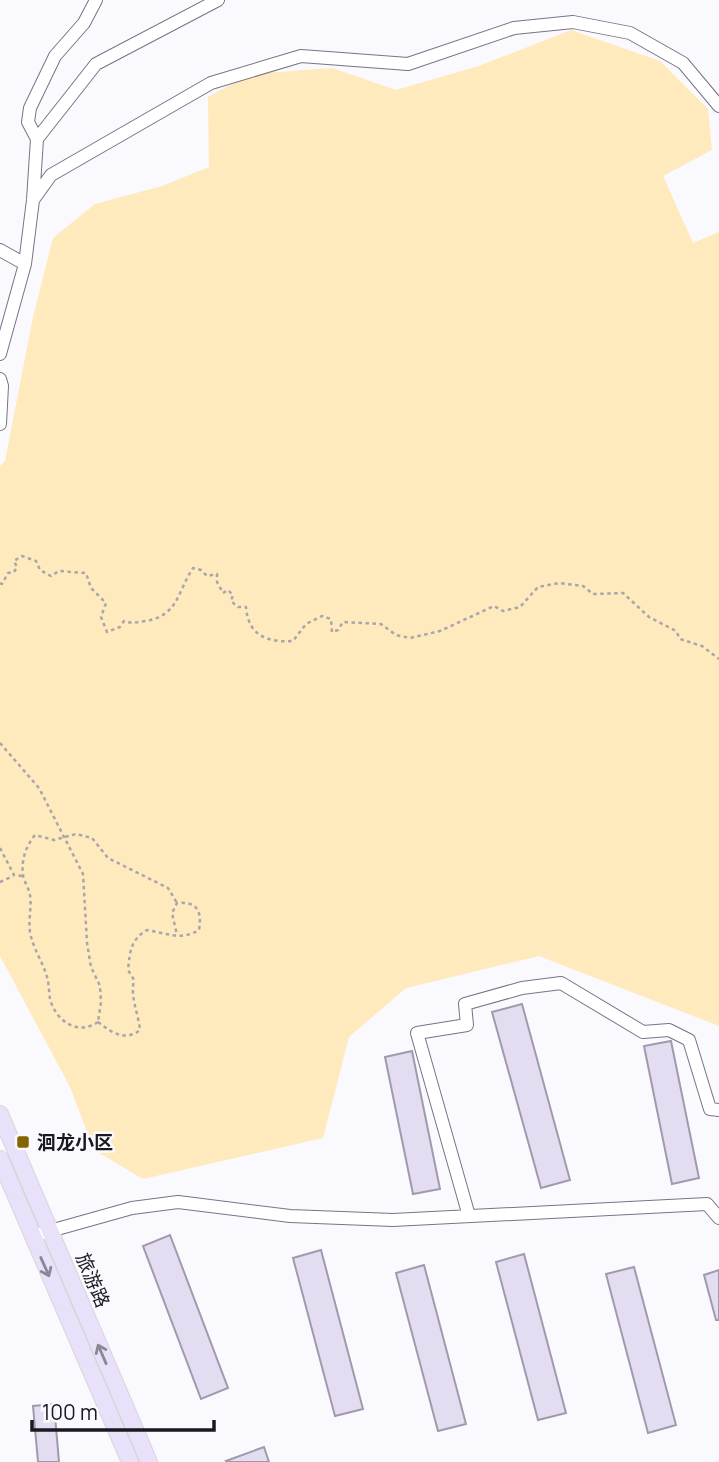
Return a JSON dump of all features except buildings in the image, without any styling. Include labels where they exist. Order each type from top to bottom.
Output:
[{"type":"main road","name":"旅游路","points":[[0,1114],[149,1462]]},
{"type":"main road","name":"旅游路","points":[[0,1159],[130,1462]]},
{"type":"street","points":[[0,354],[25,264],[33,200],[37,139],[28,122],[30,108],[55,56],[83,23],[96,0]]},
{"type":"street","points":[[37,139],[96,64],[218,0]]},
{"type":"street","points":[[33,200],[51,176],[211,83],[300,56],[408,64],[514,28],[573,22],[630,33],[683,63],[719,106]]},
{"type":"street","points":[[0,250],[25,264]]},
{"type":"street","points":[[0,379],[0,424]]},
{"type":"street","points":[[469,1216],[417,1033],[467,1025],[465,1004],[522,988],[561,983],[643,1032],[669,1030],[689,1040],[710,1109],[719,1110]]},
{"type":"street","points":[[32,1236],[132,1208],[178,1202],[290,1216],[393,1220],[707,1204],[719,1218]]},
{"type":"path","points":[[0,583],[2,584],[8,573],[15,572],[17,567],[14,561],[22,556],[36,561],[40,570],[51,576],[59,571],[86,573],[91,588],[106,603],[101,617],[107,632],[120,627],[124,621],[130,624],[153,620],[168,613],[193,568],[201,570],[207,576],[218,574],[217,582],[223,593],[228,590],[233,595],[231,601],[238,607],[246,607],[247,621],[251,628],[274,643],[293,641],[306,624],[322,616],[331,619],[332,632],[338,631],[343,622],[381,624],[396,635],[410,638],[440,631],[494,606],[503,611],[520,607],[538,587],[559,583],[583,586],[593,594],[623,593],[649,617],[676,631],[680,639],[702,646],[719,659]]},
{"type":"path","points":[[0,743],[39,788],[65,839],[83,874],[87,943],[92,967],[100,986],[101,1002],[98,1022],[91,1027],[68,1025],[57,1015],[47,977],[30,932],[30,894],[23,876],[23,859],[27,844],[35,835],[54,840],[65,839],[76,834],[92,838],[108,859],[168,888],[177,903]]},
{"type":"path","points":[[0,848],[14,875]]},
{"type":"path","points":[[0,862],[6,859]]},
{"type":"path","points":[[0,882],[14,875],[23,876]]},
{"type":"path","points":[[98,1022],[115,1035],[133,1035],[140,1030],[138,1012],[131,994],[134,980],[128,970],[131,947],[137,936],[147,930],[171,937],[189,936],[199,930],[201,918],[196,907],[188,902],[177,903]]},
{"type":"path","points":[[177,903],[172,913],[177,935]]},
{"type":"shaded area","points":[[571,30],[660,61],[708,109],[712,150],[663,176],[693,243],[719,232],[719,1026],[539,956],[406,988],[349,1037],[323,1138],[143,1179],[94,1150],[70,1087],[0,956],[0,466],[5,461],[33,317],[53,238],[95,204],[162,186],[209,167],[208,97],[250,74],[332,68],[396,90],[479,66]]},
{"type":"place","name":"洄龙小区","points":[[23,1142]]}]
